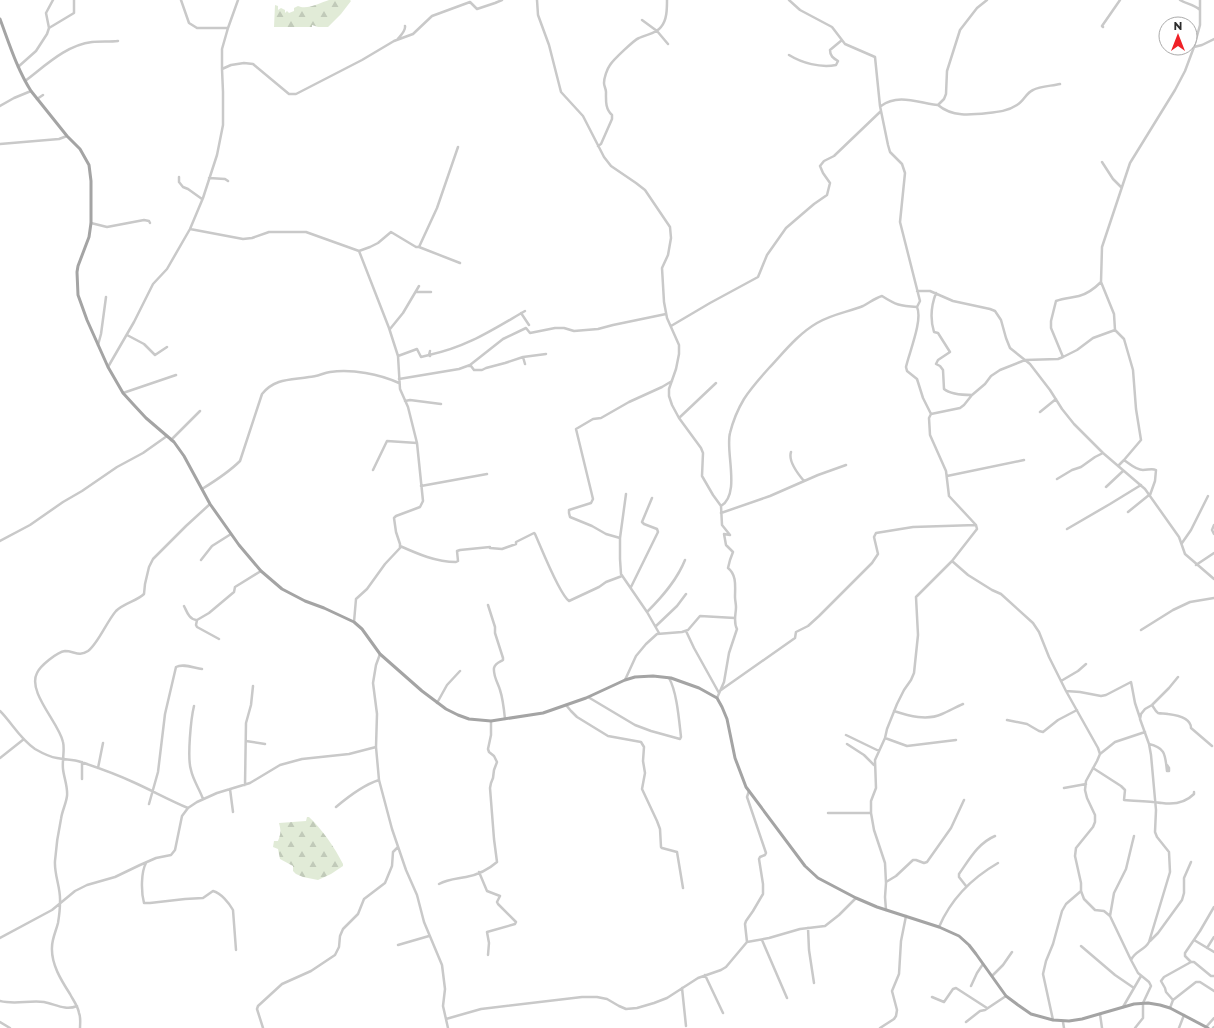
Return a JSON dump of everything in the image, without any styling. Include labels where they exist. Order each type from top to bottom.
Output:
[{"type":"main road","points":[[0,19],[18,67],[31,91],[67,136],[80,149],[89,165],[91,181],[91,223],[89,236],[78,266],[78,295],[79,301],[108,367],[123,393],[146,418],[171,440],[184,456],[210,504],[231,534],[261,571],[282,589],[354,622],[362,629],[380,654],[403,675],[437,703],[453,713],[469,719],[491,721],[543,713],[588,698],[625,680],[647,676],[669,678],[688,684],[716,698],[726,715],[735,758],[743,782],[809,871],[830,885],[856,898],[886,910],[939,927],[964,940],[1006,996],[1031,1014],[1063,1022],[1082,1019],[1134,1004],[1143,1003],[1170,1008],[1207,1027]]},
{"type":"street","points":[[49,28],[46,13],[53,0]]},
{"type":"street","points":[[18,67],[36,51],[49,28],[74,13],[74,0]]},
{"type":"street","points":[[181,0],[189,23],[196,28],[228,28]]},
{"type":"street","points":[[108,367],[127,335],[153,284],[167,269],[190,229],[202,199],[217,155],[223,126],[222,49],[238,0]]},
{"type":"street","points":[[222,69],[231,65],[244,63],[253,64],[289,94],[296,94],[362,60],[396,40],[413,34],[432,16],[470,2],[476,9],[502,0]]},
{"type":"street","points":[[537,0],[538,15],[549,45],[561,92],[583,116],[604,157],[611,166],[645,190],[670,227],[672,238],[668,255],[662,268],[664,302],[666,314],[679,345],[678,360],[669,389],[669,396],[679,418],[703,453],[702,476],[721,506],[722,525],[730,535],[724,534],[726,545],[733,552],[728,568],[733,571],[736,582],[735,625],[737,629],[726,675],[716,698]]},
{"type":"street","points":[[598,146],[601,144],[612,119],[612,115],[607,110],[606,106],[604,83],[610,65],[636,39],[657,31],[663,25],[667,0]]},
{"type":"street","points":[[789,0],[800,10],[832,27],[845,44],[875,57],[880,106],[888,145],[890,152],[902,164],[905,174],[900,222],[920,301],[917,307],[916,329],[906,367],[907,370],[917,379],[923,398],[931,414],[929,418],[930,434],[946,471],[949,496],[976,525],[977,529],[952,561],[915,598],[918,643],[912,680],[900,697],[887,729],[885,738],[874,760],[876,788],[871,801],[871,813],[876,836],[885,863],[886,910]]},
{"type":"street","points":[[938,105],[944,99],[946,94],[947,71],[960,30],[977,8],[987,0]]},
{"type":"street","points":[[1103,27],[1102,26],[1107,18],[1120,0]]},
{"type":"street","points":[[1180,0],[1194,5],[1200,10]]},
{"type":"street","points":[[1198,32],[1200,25],[1200,0]]},
{"type":"street","points":[[642,20],[657,31],[668,44]]},
{"type":"street","points":[[396,40],[403,32],[405,26]]},
{"type":"street","points":[[1198,46],[1214,39]]},
{"type":"street","points":[[788,55],[796,60],[829,67],[836,65],[838,62],[832,58],[830,50],[842,40]]},
{"type":"street","points":[[25,81],[70,49],[92,42],[118,41]]},
{"type":"street","points":[[1118,466],[1140,442],[1141,437],[1136,409],[1133,370],[1124,339],[1115,330],[1114,314],[1101,282],[1102,247],[1130,163],[1175,90],[1191,56]]},
{"type":"street","points":[[880,106],[887,101],[901,99],[938,105],[942,109],[959,115],[970,116],[1004,111],[1018,105],[1033,90],[1060,84]]},
{"type":"street","points":[[0,106],[31,91]]},
{"type":"street","points":[[37,99],[43,95]]},
{"type":"street","points":[[671,326],[758,277],[768,255],[786,228],[826,195],[830,183],[820,166],[824,161],[834,156],[881,111]]},
{"type":"street","points":[[0,144],[67,136]]},
{"type":"street","points":[[418,247],[421,245],[437,208],[458,147]]},
{"type":"street","points":[[1102,162],[1113,179],[1121,187]]},
{"type":"street","points":[[179,177],[179,182],[182,187],[188,189],[202,199]]},
{"type":"street","points":[[209,178],[225,178],[228,181]]},
{"type":"street","points":[[91,223],[107,227],[144,220],[149,221],[150,223]]},
{"type":"street","points":[[190,229],[243,239],[252,238],[269,232],[306,232],[359,251],[370,248],[391,232],[418,247],[460,263]]},
{"type":"street","points":[[359,251],[390,330],[398,356],[399,384],[401,393],[408,407],[417,443],[423,501],[422,506],[394,518],[400,546]]},
{"type":"street","points":[[1063,357],[1051,328],[1051,321],[1056,301],[1064,298],[1079,296],[1088,292],[1101,282]]},
{"type":"street","points":[[390,330],[420,288],[424,292]]},
{"type":"street","points":[[917,291],[930,291],[953,301],[990,309],[995,312],[1002,320],[1010,348],[1025,360],[1044,381],[1074,424],[1103,453],[1141,485],[1177,535],[1182,543],[1182,549],[1185,554],[1214,579]]},
{"type":"street","points":[[417,292],[431,292]]},
{"type":"street","points":[[936,293],[933,300],[931,317],[934,332],[938,333],[950,352],[938,360],[936,364],[943,370],[944,389],[952,393],[972,396]]},
{"type":"street","points":[[721,506],[727,500],[731,487],[732,476],[729,437],[739,409],[751,388],[797,337],[818,323],[841,312],[862,306],[882,296],[894,304],[906,307],[917,307]]},
{"type":"street","points":[[98,346],[106,297]]},
{"type":"street","points":[[398,356],[417,349],[420,357],[449,350],[468,343],[493,330],[525,310]]},
{"type":"street","points":[[521,313],[529,325]]},
{"type":"street","points":[[399,379],[444,372],[467,366],[503,339],[526,328],[530,333],[555,328],[585,331],[666,314]]},
{"type":"street","points":[[931,414],[960,408],[985,384],[991,376],[1000,370],[1025,360],[1058,359],[1077,350],[1093,338],[1115,330]]},
{"type":"street","points":[[127,335],[144,344],[155,355],[160,350],[167,347]]},
{"type":"street","points":[[429,356],[430,351]]},
{"type":"street","points":[[467,366],[471,366],[474,370],[478,371],[523,357],[546,354]]},
{"type":"street","points":[[523,357],[526,364]]},
{"type":"street","points":[[486,372],[488,367]]},
{"type":"street","points":[[201,489],[229,470],[240,460],[262,394],[273,384],[284,380],[310,378],[334,372],[349,371],[377,376],[399,384]]},
{"type":"street","points":[[123,393],[176,375]]},
{"type":"street","points":[[620,538],[606,534],[592,526],[570,518],[570,510],[591,503],[593,499],[576,429],[593,419],[601,418],[629,402],[672,381]]},
{"type":"street","points":[[679,418],[716,383]]},
{"type":"street","points":[[1040,412],[1056,399]]},
{"type":"street","points":[[405,401],[410,400],[442,404]]},
{"type":"street","points":[[171,440],[200,411]]},
{"type":"street","points":[[0,541],[30,525],[63,502],[117,467],[143,453],[167,436]]},
{"type":"street","points":[[373,470],[387,441],[417,443]]},
{"type":"street","points":[[791,452],[791,460],[796,471],[804,481]]},
{"type":"street","points":[[1057,479],[1103,453]]},
{"type":"street","points":[[947,476],[1024,460]]},
{"type":"street","points":[[1124,460],[1139,469],[1143,470],[1153,468],[1156,470],[1156,477],[1149,495],[1128,512]]},
{"type":"street","points":[[721,514],[846,465]]},
{"type":"street","points":[[1106,487],[1123,471]]},
{"type":"street","points":[[421,486],[487,474]]},
{"type":"street","points":[[1067,528],[1141,485]]},
{"type":"street","points":[[626,494],[620,538],[622,576],[631,587],[656,626],[659,634]]},
{"type":"street","points":[[1182,543],[1191,530],[1208,496]]},
{"type":"street","points":[[631,587],[658,532],[657,529],[642,522],[652,498]]},
{"type":"street","points":[[80,1028],[80,1014],[77,1006],[59,976],[54,961],[52,947],[58,922],[60,903],[60,889],[55,874],[57,844],[61,818],[68,793],[63,767],[64,759],[62,739],[47,713],[36,688],[35,683],[37,672],[42,666],[62,652],[66,651],[76,654],[90,650],[117,611],[128,603],[144,595],[149,567],[153,559],[210,504]]},
{"type":"street","points":[[720,691],[795,638],[796,632],[808,626],[840,596],[877,556],[878,551],[874,537],[876,533],[913,527],[976,525]]},
{"type":"street","points":[[1214,525],[1212,530],[1214,534]]},
{"type":"street","points":[[400,546],[444,562],[456,562],[458,561],[457,551],[486,546],[490,548],[502,549],[516,544],[516,542],[534,533],[554,577],[564,596],[569,601],[599,587],[606,582],[622,576]]},
{"type":"street","points":[[201,560],[212,546],[231,534]]},
{"type":"street","points":[[354,622],[356,599],[367,589],[400,546]]},
{"type":"street","points":[[1196,565],[1214,553]]},
{"type":"street","points":[[647,612],[672,584],[682,569],[685,560]]},
{"type":"street","points":[[952,561],[978,581],[1001,594],[1033,623],[1039,632],[1066,692],[1100,754]]},
{"type":"street","points":[[196,620],[209,613],[234,592],[235,587],[261,571]]},
{"type":"street","points":[[656,626],[677,606],[686,594]]},
{"type":"street","points":[[1142,630],[1173,610],[1190,602],[1214,598]]},
{"type":"street","points":[[488,605],[495,626],[494,633],[503,658],[503,660],[495,665],[494,668],[503,703],[505,719]]},
{"type":"street","points":[[184,606],[189,616],[196,620]]},
{"type":"street","points":[[625,680],[639,651],[656,634],[686,631],[699,616],[735,618]]},
{"type":"street","points":[[196,620],[197,626],[219,639]]},
{"type":"street","points":[[686,631],[694,648],[720,691]]},
{"type":"street","points":[[380,654],[373,677],[377,714],[376,747],[379,780],[398,847],[417,895],[429,936],[442,965],[445,989],[443,1006],[448,1028]]},
{"type":"street","points":[[1061,681],[1086,664]]},
{"type":"street","points":[[149,804],[161,752],[165,714],[176,667],[182,665],[202,669]]},
{"type":"street","points":[[437,703],[447,685],[460,671]]},
{"type":"street","points":[[1140,719],[1141,714],[1145,709],[1152,705],[1178,677]]},
{"type":"street","points":[[588,698],[635,725],[680,739],[678,711],[669,678]]},
{"type":"street","points":[[1066,692],[1080,692],[1101,696],[1106,695],[1131,682],[1135,703],[1149,744],[1155,802],[1155,832],[1157,837],[1170,852],[1170,872],[1149,942]]},
{"type":"street","points":[[245,785],[246,722],[251,704],[253,686]]},
{"type":"street","points":[[894,711],[910,716],[929,716],[941,714],[963,704]]},
{"type":"street","points":[[566,705],[577,717],[608,736],[643,743],[645,773],[642,788],[658,821],[661,847],[677,852],[683,888]]},
{"type":"street","points":[[1152,705],[1159,713],[1179,716],[1186,719],[1191,724],[1191,728],[1212,746]]},
{"type":"street","points":[[194,706],[192,714],[189,757],[191,770],[203,799]]},
{"type":"street","points":[[1006,720],[1027,724],[1042,732],[1058,720],[1077,710]]},
{"type":"street","points":[[0,711],[8,718],[24,739],[34,748],[50,756],[73,759],[132,781],[188,808]]},
{"type":"street","points":[[439,884],[445,880],[474,875],[495,864],[498,860],[494,839],[490,788],[497,762],[488,749],[491,735],[491,721]]},
{"type":"street","points":[[1135,1028],[1143,1018],[1143,1003],[1151,986],[1149,982],[1138,973],[1110,916],[1104,911],[1095,910],[1084,899],[1081,892],[1081,883],[1075,852],[1080,843],[1093,827],[1095,815],[1085,790],[1086,784],[1100,754],[1115,742],[1145,732]]},
{"type":"street","points":[[846,735],[879,751]]},
{"type":"street","points":[[885,738],[907,746],[956,740]]},
{"type":"street","points":[[0,758],[24,739]]},
{"type":"street","points":[[246,740],[265,744]]},
{"type":"street","points":[[98,768],[103,743]]},
{"type":"street","points":[[847,744],[864,755],[874,765]]},
{"type":"street","points":[[1149,744],[1158,747],[1164,752],[1167,765]]},
{"type":"street","points":[[0,938],[52,910],[75,891],[87,885],[115,877],[146,862],[174,853],[182,816],[188,808],[203,799],[217,793],[245,785],[286,763],[302,759],[349,754],[376,747]]},
{"type":"street","points":[[82,762],[82,779]]},
{"type":"street","points":[[1093,768],[1125,790],[1124,800],[1176,804],[1186,801],[1194,794],[1194,792]]},
{"type":"street","points":[[336,807],[361,788],[379,780]]},
{"type":"street","points":[[1064,788],[1086,784]]},
{"type":"street","points":[[230,789],[233,812]]},
{"type":"street","points":[[748,942],[746,924],[763,894],[759,859],[766,853],[748,801],[747,797],[749,791]]},
{"type":"street","points":[[886,883],[913,860],[924,863],[927,862],[951,828],[964,800]]},
{"type":"street","points":[[828,813],[871,813]]},
{"type":"street","points":[[966,886],[958,877],[959,874],[979,847],[994,836]]},
{"type":"street","points":[[1110,916],[1114,893],[1126,869],[1134,836]]},
{"type":"street","points":[[263,1028],[257,1009],[258,1006],[282,984],[311,971],[335,954],[339,947],[342,929],[358,914],[364,899],[382,887],[385,883],[392,866],[393,852],[398,847]]},
{"type":"street","points":[[146,862],[143,870],[144,903],[150,904],[203,898],[213,891],[216,892],[230,905],[233,910],[236,950]]},
{"type":"street","points":[[1131,960],[1132,956],[1136,952],[1147,945],[1158,933],[1182,900],[1184,893],[1184,878],[1191,862]]},
{"type":"street","points":[[939,927],[948,910],[966,886],[982,873],[998,863]]},
{"type":"street","points":[[479,872],[487,891],[500,896],[498,904],[516,922],[515,924],[487,932],[489,942],[488,955]]},
{"type":"street","points":[[1053,1020],[1043,974],[1044,968],[1053,944],[1062,911],[1066,904],[1081,892]]},
{"type":"street","points":[[446,1019],[481,1009],[582,997],[601,997],[624,1008],[633,1008],[660,1001],[698,978],[720,971],[726,967],[748,942],[762,940],[796,930],[827,925],[856,898]]},
{"type":"street","points":[[1214,907],[1185,954],[1191,962],[1194,962],[1211,976],[1214,976]]},
{"type":"street","points":[[880,1028],[896,1016],[897,1010],[892,991],[900,969],[900,951],[906,916]]},
{"type":"street","points":[[808,928],[809,950],[814,983]]},
{"type":"street","points":[[398,945],[429,936]]},
{"type":"street","points":[[1207,948],[1214,937]]},
{"type":"street","points":[[762,940],[787,998]]},
{"type":"street","points":[[1194,940],[1214,952]]},
{"type":"street","points":[[1081,946],[1115,975],[1134,988]]},
{"type":"street","points":[[992,976],[1003,965],[1012,952]]},
{"type":"street","points":[[1173,1000],[1166,992],[1161,981],[1164,977],[1191,962]]},
{"type":"street","points":[[971,986],[983,964]]},
{"type":"street","points":[[705,975],[723,1013]]},
{"type":"street","points":[[1123,1007],[1141,976]]},
{"type":"street","points":[[1170,1008],[1173,1000],[1198,981],[1214,991]]},
{"type":"street","points":[[682,988],[686,1026]]},
{"type":"street","points":[[932,996],[944,1002],[953,989],[956,988],[987,1008]]},
{"type":"street","points":[[966,1022],[980,1011],[1006,996]]},
{"type":"street","points":[[0,1001],[19,1003],[36,1001],[66,1008],[77,1006]]},
{"type":"street","points":[[1100,1014],[1102,1028]]},
{"type":"street","points":[[1179,1028],[1184,1015]]},
{"type":"street","points":[[1207,1027],[1214,1018]]},
{"type":"street","points":[[0,1022],[10,1028]]},
{"type":"street","points":[[1063,1022],[1064,1028]]},
{"type":"green space","points":[[329,0],[351,1],[328,27],[318,27],[312,25],[312,27],[274,27],[275,5],[278,6],[278,10],[281,8],[285,10],[285,13],[287,11],[289,13],[294,11],[294,8],[298,6],[309,7]]},
{"type":"green space","points":[[307,817],[314,822],[323,833],[343,864],[343,866],[331,874],[318,880],[296,874],[293,871],[293,866],[280,859],[278,849],[273,847],[274,841],[278,841],[280,836],[279,823],[306,821]]}]
